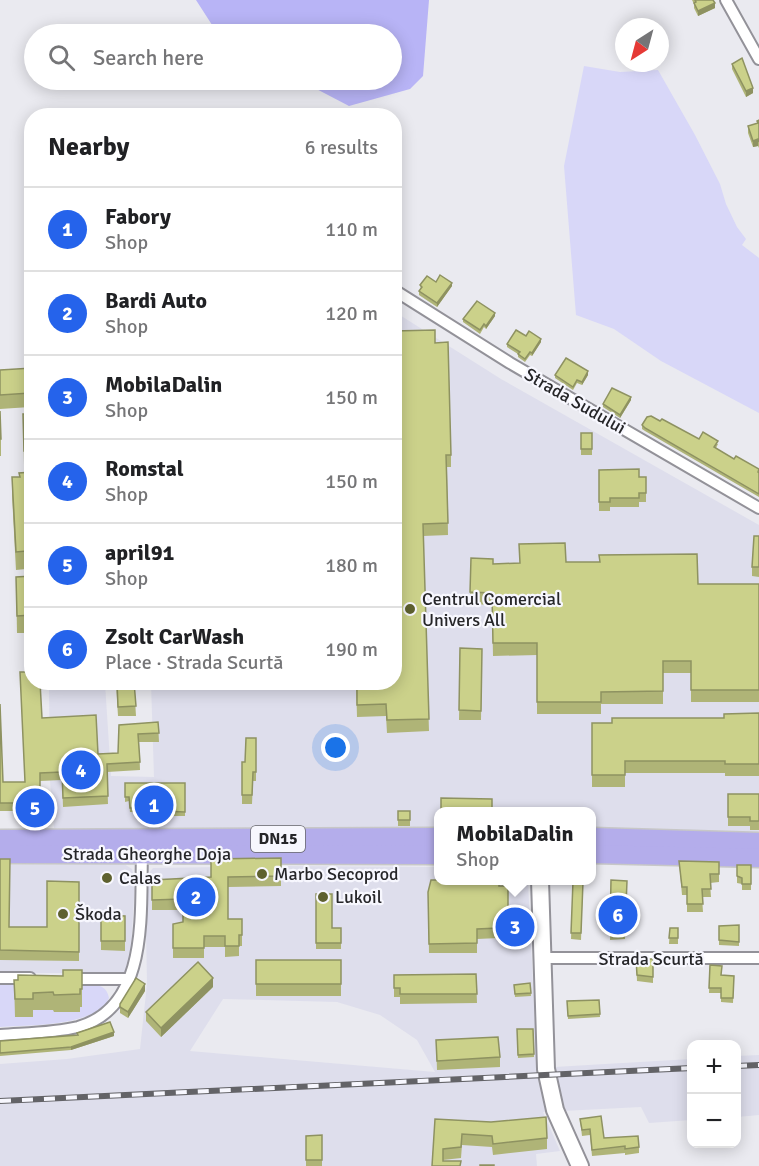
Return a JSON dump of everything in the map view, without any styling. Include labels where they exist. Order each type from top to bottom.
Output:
[{"type":"main road","name":"Strada Gheorghe Doja","points":[[0,839],[434,837]]},
{"type":"main road","points":[[596,837],[759,842]]},
{"type":"main road","name":"Strada Gheorghe Doja","points":[[0,854],[434,855]]},
{"type":"main road","points":[[596,854],[759,858]]},
{"type":"main road","points":[[540,885],[548,1074],[555,1110],[580,1166]]},
{"type":"street","points":[[726,0],[759,59]]},
{"type":"street","name":"Strada Sudului","points":[[402,295],[537,380],[759,508]]},
{"type":"street","points":[[0,1035],[63,1030],[80,1026],[96,1019],[109,1009],[129,979],[137,959],[142,854]]},
{"type":"street","name":"Strada Scurtă","points":[[543,958],[759,958]]},
{"type":"street","points":[[0,978],[129,979]]},
{"type":"shaded area","points":[[196,0],[429,0],[423,76],[410,89],[349,106],[318,90],[402,90],[402,24],[211,24]]},
{"type":"shaded area","points":[[584,66],[615,72],[659,72],[720,184],[726,204],[737,227],[746,239],[742,245],[759,258],[759,413],[661,361],[614,329],[576,315],[564,166]]},
{"type":"shaded area","points":[[402,316],[501,379],[759,525],[759,832],[596,831],[596,807],[434,807],[434,830],[54,828],[50,781],[49,690],[105,690],[111,776],[154,777],[151,690],[402,690]]},
{"type":"shaded area","points":[[124,864],[132,869],[135,882],[130,963],[124,973],[0,973],[0,865]]},
{"type":"shaded area","points":[[434,867],[434,885],[528,885],[537,1068],[687,1059],[687,1120],[649,1123],[641,1107],[543,1112],[560,1151],[536,1154],[537,1166],[0,1166],[0,1064],[67,1059],[140,1049],[147,984],[146,929],[149,873],[153,868]],"holes":[[[223,999],[337,1002],[380,1015],[417,1040],[435,1072],[190,1051]]]},
{"type":"shaded area","points":[[0,983],[94,984],[105,989],[109,998],[102,1007],[76,1019],[43,1025],[0,1027]]},
{"type":"shaded area","points":[[759,1055],[759,1115],[741,1117],[741,1056]]},
{"type":"building","points":[[695,0],[713,0],[715,3],[698,11]]},
{"type":"building","points":[[742,58],[753,88],[746,91],[732,64]]},
{"type":"building","points":[[759,120],[759,142],[758,139],[753,141],[748,126],[758,123]]},
{"type":"building","points":[[440,275],[452,283],[437,303],[419,291],[422,287],[420,285],[427,276],[436,282]]},
{"type":"building","points":[[477,301],[495,313],[486,326],[484,324],[480,330],[463,319]]},
{"type":"building","name":"Centrul Comercial Univers All","points":[[435,330],[435,343],[448,342],[451,455],[446,455],[448,523],[423,524],[429,719],[387,720],[386,704],[357,705],[357,690],[402,690],[402,331]]},
{"type":"building","points":[[516,330],[526,336],[529,331],[541,339],[525,359],[518,354],[520,352],[507,344]]},
{"type":"building","points":[[566,358],[588,371],[582,382],[577,380],[573,387],[555,375]]},
{"type":"building","points":[[24,368],[24,393],[0,395],[0,370]]},
{"type":"building","points":[[612,388],[631,397],[620,415],[603,404]]},
{"type":"building","points":[[651,416],[660,421],[662,419],[699,439],[703,432],[718,441],[714,447],[734,459],[736,456],[759,469],[759,494],[645,428],[642,425],[647,417]]},
{"type":"building","points":[[581,433],[592,433],[592,449],[581,449]]},
{"type":"building","points":[[639,469],[639,477],[646,477],[646,493],[639,493],[639,498],[610,498],[610,502],[599,502],[599,470]]},
{"type":"building","points":[[19,473],[24,473],[24,551],[16,552],[12,477],[20,477]]},
{"type":"building","points":[[754,536],[759,536],[759,567],[752,567]]},
{"type":"building","points":[[565,543],[566,562],[600,562],[599,555],[697,554],[698,584],[759,584],[759,690],[691,690],[691,661],[663,661],[663,691],[601,692],[601,702],[537,702],[537,643],[493,643],[492,593],[470,592],[471,558],[493,559],[493,564],[520,563],[519,544]]},
{"type":"building","points":[[24,576],[24,616],[17,616],[16,577]]},
{"type":"building","points":[[460,648],[482,649],[481,711],[459,710]]},
{"type":"building","points":[[20,672],[24,672],[24,690],[40,690],[42,718],[96,715],[98,754],[118,753],[119,725],[158,722],[159,733],[138,734],[140,762],[107,764],[108,796],[63,798],[62,772],[40,773],[40,803],[0,803],[0,704],[3,782],[25,782]]},
{"type":"building","points":[[117,690],[135,690],[136,706],[118,707]]},
{"type":"building","points":[[759,713],[759,764],[725,764],[725,761],[625,761],[625,775],[592,775],[592,723],[612,723],[612,718],[724,718],[724,714]]},
{"type":"building","points":[[246,738],[256,738],[256,772],[253,772],[252,795],[242,795],[242,762],[245,762]]},
{"type":"building","points":[[125,783],[185,783],[185,812],[163,811],[163,808],[130,808],[129,797],[125,797]]},
{"type":"building","points":[[728,794],[759,794],[759,821],[750,821],[750,817],[728,817]]},
{"type":"building","points":[[441,798],[492,799],[492,807],[441,807]]},
{"type":"building","points":[[398,811],[410,811],[410,820],[398,820]]},
{"type":"building","points":[[281,858],[281,876],[228,877],[228,919],[242,919],[239,946],[225,946],[225,936],[204,936],[204,948],[173,948],[173,924],[183,922],[183,899],[152,900],[152,880],[211,877],[211,859]]},
{"type":"building","points":[[0,859],[10,859],[9,927],[47,927],[47,881],[79,882],[79,952],[0,950]]},
{"type":"building","points":[[679,861],[719,862],[719,874],[710,874],[711,889],[702,889],[703,904],[687,904],[687,887],[682,887]]},
{"type":"building","points":[[737,865],[751,865],[751,884],[742,884],[742,878],[737,876]]},
{"type":"building","points":[[431,880],[434,880],[434,885],[508,886],[508,906],[518,906],[519,927],[477,929],[477,943],[429,944],[428,892]]},
{"type":"building","points":[[611,880],[627,881],[625,930],[610,930]]},
{"type":"building","points":[[573,885],[583,885],[581,933],[571,933]]},
{"type":"building","points":[[316,894],[332,894],[332,928],[341,928],[341,943],[316,943]]},
{"type":"building","points":[[101,915],[125,916],[125,941],[101,941]]},
{"type":"building","points":[[739,925],[739,942],[719,940],[719,926]]},
{"type":"building","points":[[670,928],[678,928],[678,938],[669,938]]},
{"type":"building","points":[[636,959],[653,959],[653,977],[637,975]]},
{"type":"building","points":[[256,960],[341,960],[341,984],[256,984]]},
{"type":"building","points":[[198,962],[213,978],[161,1028],[146,1012]]},
{"type":"building","points":[[710,965],[722,966],[721,975],[734,976],[733,998],[721,998],[721,988],[709,988]]},
{"type":"building","points":[[63,970],[82,970],[80,994],[33,993],[33,999],[15,999],[14,980],[18,980],[18,975],[63,976]]},
{"type":"building","points":[[476,974],[477,994],[400,994],[400,988],[394,988],[394,975]]},
{"type":"building","points":[[136,978],[145,984],[128,1012],[120,1007],[120,1004]]},
{"type":"building","points":[[530,983],[531,993],[515,994],[514,985]]},
{"type":"building","points":[[599,1000],[600,1014],[568,1016],[567,1001]]},
{"type":"building","points":[[110,1022],[114,1032],[71,1047],[0,1053],[0,1041],[78,1035],[77,1033]]},
{"type":"building","points":[[517,1029],[533,1029],[534,1054],[518,1055]]},
{"type":"building","points":[[498,1037],[500,1057],[437,1061],[436,1040]]},
{"type":"building","points":[[601,1116],[604,1138],[638,1136],[639,1147],[625,1149],[625,1146],[592,1150],[590,1129],[582,1130],[580,1119]]},
{"type":"building","points":[[546,1117],[547,1138],[493,1144],[492,1136],[462,1134],[461,1147],[443,1149],[443,1161],[461,1161],[460,1166],[432,1166],[435,1119],[491,1122]]},
{"type":"building","points":[[322,1135],[322,1160],[306,1160],[306,1136]]},
{"type":"railway","points":[[741,1066],[759,1065]]},
{"type":"railway","points":[[0,1101],[687,1068]]},
{"type":"place","name":"Centrul Comercial Univers All","points":[[410,609]]},
{"type":"place","name":"Romstal","points":[[81,770]]},
{"type":"place","name":"Fabory","points":[[154,805]]},
{"type":"place","name":"april91","points":[[35,808]]},
{"type":"place","name":"Marbo Secoprod","points":[[262,874]]},
{"type":"place","name":"Calas","points":[[107,878]]},
{"type":"place","name":"Bardi Auto","points":[[196,897]]},
{"type":"place","name":"Lukoil","points":[[323,897]]},
{"type":"place","name":"Škoda","points":[[63,914]]},
{"type":"place","name":"Zsolt CarWash","points":[[618,915]]},
{"type":"place","name":"MobilaDalin","points":[[515,927]]}]
